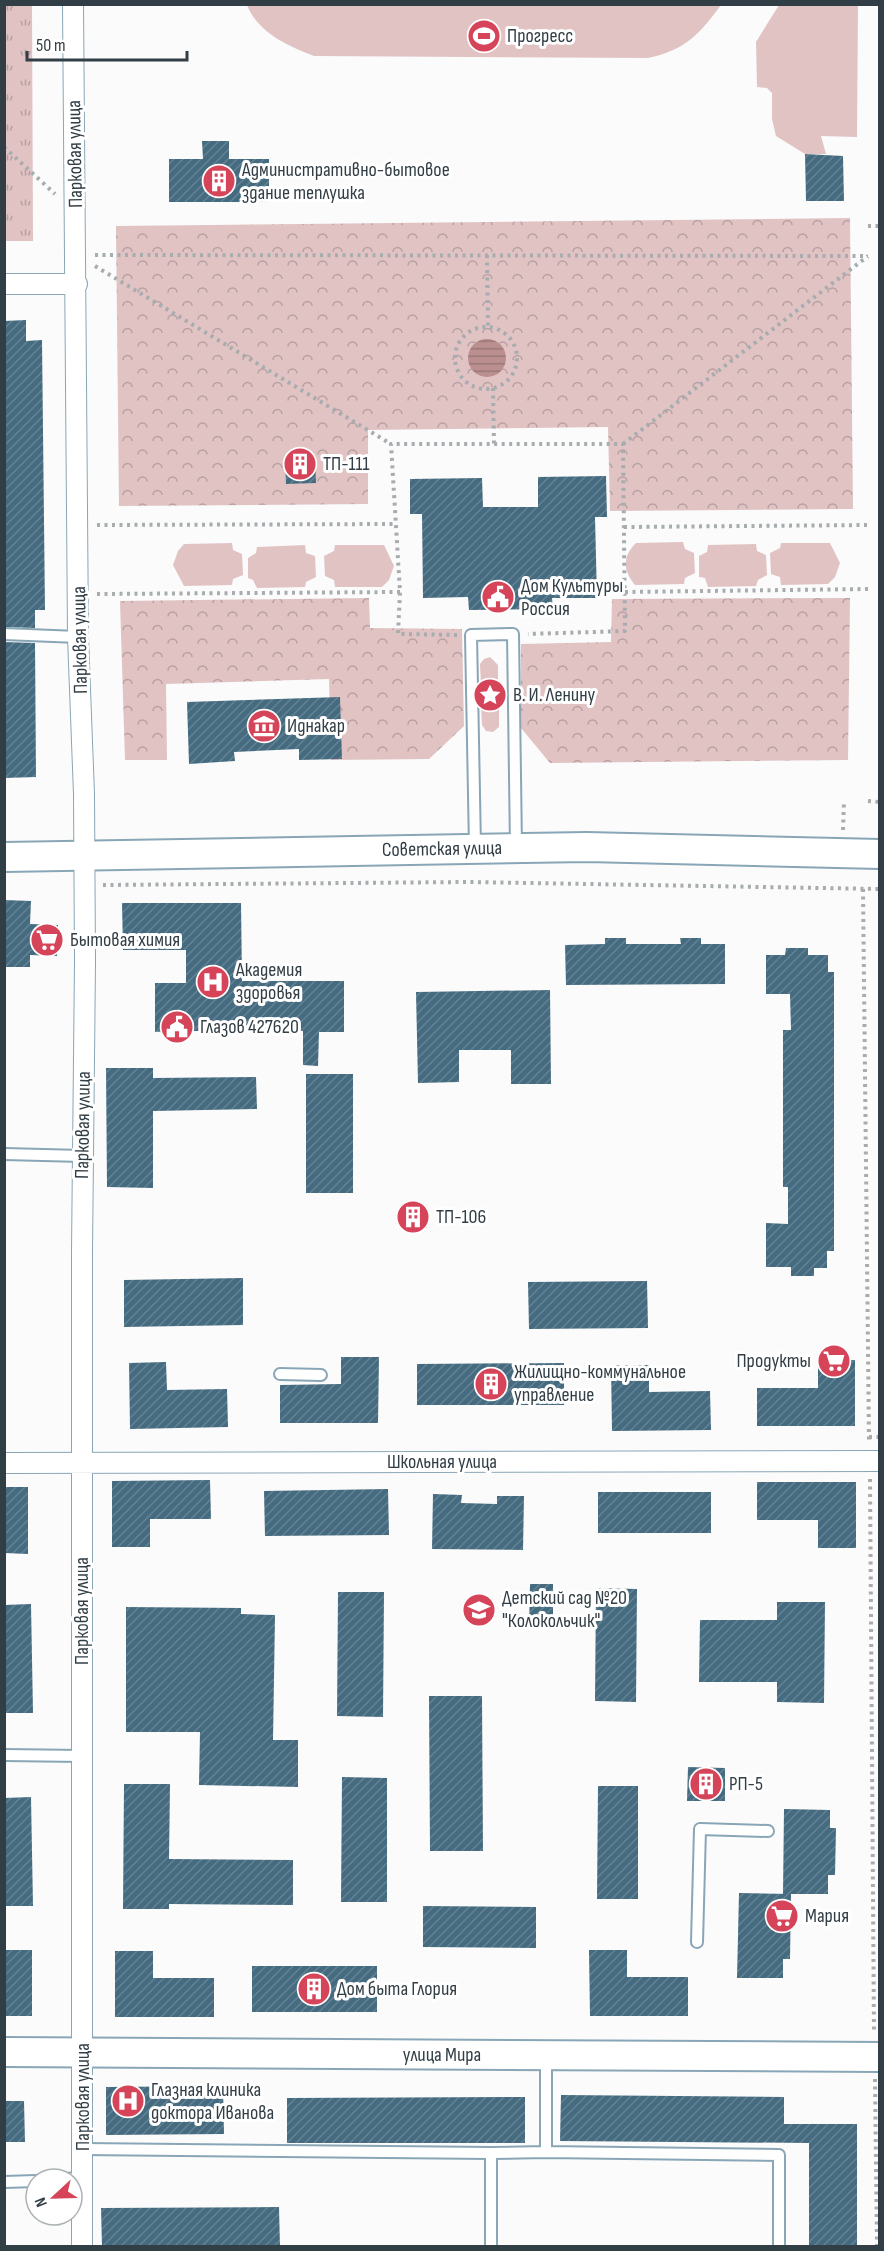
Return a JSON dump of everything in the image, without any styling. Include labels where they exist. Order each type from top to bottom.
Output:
[{"type":"street","name":"Парковая улица","points":[[73,4],[78,637],[85,886],[82,1463],[83,2053],[82,2149],[76,2167]]},
{"type":"street","points":[[4,284],[77,284]]},
{"type":"street","name":"Советская улица","points":[[4,856],[587,847],[879,854]]},
{"type":"street","name":"Школьная улица","points":[[4,1463],[736,1459],[875,1461]]},
{"type":"street","name":"улица Мира","points":[[4,2052],[877,2057]]},
{"type":"street","name":"Парковая улица","points":[[79,2227],[82,2247]]},
{"type":"lane","points":[[4,634],[78,637]]},
{"type":"lane","points":[[475,848],[471,634],[513,634],[516,848]]},
{"type":"lane","points":[[4,1154],[83,1156]]},
{"type":"lane","points":[[280,1374],[321,1375]]},
{"type":"lane","points":[[4,1755],[83,1756]]},
{"type":"lane","points":[[697,1942],[700,1829],[768,1831]]},
{"type":"lane","points":[[546,2055],[546,2152]]},
{"type":"lane","points":[[82,2149],[779,2155],[779,2247]]},
{"type":"lane","points":[[491,2153],[491,2247]]},
{"type":"lane","points":[[4,2182],[24,2181]]},
{"type":"path","points":[[4,147],[76,212]]},
{"type":"path","points":[[868,226],[879,226]]},
{"type":"path","points":[[76,255],[487,255],[868,255],[623,444],[391,444],[76,255]]},
{"type":"path","points":[[487,255],[488,327]]},
{"type":"path","points":[[488,327],[507,335],[514,345],[517,356],[515,368],[508,380],[493,388],[472,386],[463,379],[455,364],[456,349],[462,337],[474,329],[488,327]]},
{"type":"path","points":[[493,388],[494,444]]},
{"type":"path","points":[[391,444],[394,524],[400,592],[398,634],[471,634]]},
{"type":"path","points":[[513,634],[625,631],[623,444]]},
{"type":"path","points":[[78,525],[394,524]]},
{"type":"path","points":[[624,526],[868,525]]},
{"type":"path","points":[[625,592],[868,589]]},
{"type":"path","points":[[78,594],[400,592]]},
{"type":"path","points":[[868,801],[879,802]]},
{"type":"path","points":[[85,886],[469,882],[879,889]]},
{"type":"path","points":[[862,889],[869,1437],[875,1461],[874,2018],[878,2113],[877,2247]]},
{"type":"path","points":[[869,1437],[879,1437]]},
{"type":"path","points":[[874,2018],[879,2019]]},
{"type":"green space","points":[[5,4],[32,5],[33,241],[5,241]]},
{"type":"green space","name":"Прогресс","points":[[247,5],[721,5],[706,25],[682,46],[648,58],[314,56],[284,43],[266,31],[252,15]]},
{"type":"green space","points":[[779,5],[858,5],[857,137],[821,136],[826,154],[805,154],[776,136],[772,119],[772,93],[767,88],[757,87],[756,42]]},
{"type":"green space","points":[[850,218],[853,509],[610,511],[608,427],[368,430],[368,504],[119,506],[116,226]]},
{"type":"green space","points":[[683,542],[685,549],[694,553],[695,573],[685,578],[684,584],[635,585],[626,569],[626,558],[636,543]]},
{"type":"green space","points":[[232,543],[233,550],[242,554],[243,575],[233,579],[232,585],[184,586],[173,565],[178,551],[184,544]]},
{"type":"green space","points":[[781,543],[830,543],[840,563],[835,577],[828,584],[781,585],[780,577],[771,574],[770,553],[780,548]]},
{"type":"green space","points":[[756,544],[757,551],[766,555],[767,575],[758,580],[756,586],[708,587],[705,578],[699,577],[699,556],[707,552],[708,545]]},
{"type":"green space","points":[[305,545],[306,553],[315,556],[316,577],[306,582],[305,587],[257,588],[253,580],[248,578],[248,558],[256,553],[257,547]]},
{"type":"green space","points":[[335,545],[384,545],[394,566],[389,580],[382,587],[335,587],[334,580],[325,576],[324,556],[334,551]]},
{"type":"green space","points":[[369,598],[370,628],[462,629],[464,726],[429,759],[331,760],[329,679],[166,684],[167,760],[125,760],[120,601]]},
{"type":"green space","points":[[850,598],[848,760],[550,763],[521,728],[521,644],[611,642],[612,599]]},
{"type":"green space","points":[[490,657],[498,665],[498,684],[481,685],[480,664],[484,659]]},
{"type":"green space","points":[[499,704],[499,727],[493,732],[486,731],[482,725],[481,705]]},
{"type":"shaded area","points":[[487,339],[501,344],[506,358],[501,372],[487,377],[473,372],[468,358],[473,344]]},
{"type":"building","name":"Административно-бытовое здание теплушка","points":[[202,141],[229,141],[229,159],[269,159],[269,202],[169,202],[169,159],[203,159]]},
{"type":"building","points":[[805,154],[843,156],[844,201],[806,201]]},
{"type":"building","points":[[26,320],[26,341],[42,340],[45,610],[35,610],[35,628],[4,627],[4,321]]},
{"type":"building","name":"ТП-111","points":[[315,456],[316,483],[286,484],[285,457]]},
{"type":"building","points":[[606,476],[607,517],[595,517],[597,598],[552,598],[553,609],[469,610],[468,597],[423,598],[422,514],[410,514],[410,479],[482,478],[483,507],[538,507],[538,477]]},
{"type":"building","points":[[4,642],[35,643],[36,777],[4,778]]},
{"type":"building","name":"Иднакар","points":[[340,697],[342,759],[299,760],[299,749],[234,752],[235,761],[189,764],[187,702]]},
{"type":"building","points":[[4,900],[31,901],[30,924],[58,925],[57,956],[30,955],[30,967],[4,967]]},
{"type":"building","points":[[122,903],[241,903],[242,981],[344,981],[344,1032],[319,1032],[318,1066],[303,1065],[303,1031],[185,1031],[185,1040],[169,1040],[169,1031],[155,1032],[155,983],[186,983],[186,950],[123,950]]},
{"type":"building","points":[[605,938],[626,938],[626,944],[681,944],[680,938],[701,938],[701,944],[725,944],[725,984],[566,985],[565,945],[605,944]]},
{"type":"building","points":[[786,948],[808,948],[808,955],[828,955],[828,972],[834,972],[834,1251],[827,1251],[827,1268],[814,1268],[814,1276],[791,1276],[791,1267],[766,1267],[766,1223],[788,1224],[788,1187],[783,1187],[783,1030],[791,1030],[790,994],[766,994],[766,955],[785,955]]},
{"type":"building","points":[[550,990],[551,1084],[511,1084],[511,1050],[459,1050],[459,1082],[418,1083],[416,992]]},
{"type":"building","points":[[106,1068],[153,1068],[153,1078],[256,1077],[257,1109],[153,1111],[153,1188],[107,1187]]},
{"type":"building","points":[[306,1074],[353,1074],[353,1193],[306,1193]]},
{"type":"building","name":"ТП-106","points":[[404,1208],[427,1208],[427,1228],[404,1228]]},
{"type":"building","points":[[243,1278],[243,1325],[124,1327],[124,1280]]},
{"type":"building","points":[[647,1281],[648,1328],[529,1329],[528,1282]]},
{"type":"building","points":[[341,1357],[379,1357],[378,1423],[280,1423],[280,1385],[341,1384]]},
{"type":"building","points":[[818,1360],[855,1360],[855,1426],[757,1426],[757,1388],[818,1388]]},
{"type":"building","points":[[166,1362],[167,1390],[227,1389],[228,1427],[130,1429],[129,1363]]},
{"type":"building","name":"Жилищно-коммунальное управление","points":[[564,1363],[564,1405],[417,1405],[417,1364]]},
{"type":"building","points":[[611,1365],[649,1365],[649,1392],[710,1391],[711,1430],[612,1431]]},
{"type":"building","points":[[210,1480],[211,1519],[150,1519],[150,1547],[112,1547],[112,1481]]},
{"type":"building","points":[[757,1482],[856,1482],[856,1548],[818,1548],[818,1520],[757,1520]]},
{"type":"building","points":[[4,1487],[28,1487],[28,1554],[4,1553]]},
{"type":"building","points":[[388,1489],[389,1535],[265,1536],[264,1491]]},
{"type":"building","points":[[598,1492],[711,1492],[711,1533],[598,1533]]},
{"type":"building","points":[[433,1494],[462,1495],[461,1503],[497,1504],[497,1496],[524,1496],[523,1550],[432,1549]]},
{"type":"building","points":[[530,1584],[553,1584],[553,1629],[529,1628]]},
{"type":"building","points":[[596,1588],[637,1589],[636,1702],[595,1701]]},
{"type":"building","points":[[338,1592],[384,1592],[383,1717],[337,1716]]},
{"type":"building","points":[[777,1602],[825,1602],[824,1703],[777,1702],[777,1682],[699,1682],[700,1620],[777,1620]]},
{"type":"building","points":[[31,1604],[33,1713],[4,1713],[4,1605]]},
{"type":"building","points":[[126,1607],[241,1608],[241,1614],[275,1615],[273,1740],[298,1740],[298,1787],[199,1785],[200,1732],[126,1732]]},
{"type":"building","points":[[429,1696],[482,1696],[483,1851],[430,1851]]},
{"type":"building","name":"РП-5","points":[[688,1767],[725,1768],[725,1801],[687,1801]]},
{"type":"building","points":[[342,1777],[387,1778],[387,1902],[341,1902]]},
{"type":"building","points":[[124,1784],[170,1784],[169,1859],[293,1860],[293,1905],[169,1904],[169,1909],[123,1909]]},
{"type":"building","points":[[598,1786],[638,1786],[638,1899],[597,1899]]},
{"type":"building","points":[[31,1797],[33,1906],[4,1906],[4,1798]]},
{"type":"building","points":[[784,1809],[830,1810],[830,1828],[836,1828],[835,1875],[828,1875],[828,1894],[783,1894]]},
{"type":"building","points":[[739,1893],[791,1894],[790,1959],[783,1959],[783,1978],[737,1978]]},
{"type":"building","points":[[423,1906],[536,1907],[536,1948],[423,1947]]},
{"type":"building","points":[[4,1950],[32,1950],[32,2016],[4,2016]]},
{"type":"building","points":[[589,1950],[627,1950],[627,1977],[688,1977],[688,2016],[590,2016]]},
{"type":"building","points":[[115,1951],[153,1951],[153,1978],[214,1978],[214,2017],[115,2017]]},
{"type":"building","name":"Дом быта Глория","points":[[252,1966],[377,1966],[377,2012],[252,2012]]},
{"type":"building","points":[[223,2086],[224,2134],[106,2135],[106,2087]]},
{"type":"building","points":[[561,2095],[784,2097],[784,2124],[857,2124],[857,2247],[809,2247],[809,2143],[560,2141]]},
{"type":"building","points":[[525,2097],[525,2143],[287,2143],[287,2098]]},
{"type":"building","points":[[4,2101],[24,2101],[25,2142],[4,2142]]},
{"type":"building","points":[[279,2207],[280,2247],[102,2247],[101,2208]]},
{"type":"place","name":"Прогресс","points":[[484,36]]},
{"type":"place","name":"Административно-бытовое здание теплушка","points":[[219,181]]},
{"type":"place","name":"ТП-111","points":[[300,464]]},
{"type":"place","name":"Дом Культуры Россия","points":[[498,597]]},
{"type":"place","name":"В. И. Ленину","points":[[490,695]]},
{"type":"place","name":"Иднакар","points":[[264,726]]},
{"type":"place","name":"Бытовая химия","points":[[47,940]]},
{"type":"place","name":"Академия здоровья","points":[[213,982]]},
{"type":"place","name":"Глазов 427620","points":[[177,1027]]},
{"type":"place","name":"ТП-106","points":[[413,1217]]},
{"type":"place","name":"Продукты","points":[[834,1361]]},
{"type":"place","name":"Жилищно-коммунальное управление","points":[[491,1384]]},
{"type":"place","name":"Детский сад №20 \"Колокольчик\"","points":[[479,1610]]},
{"type":"place","name":"РП-5","points":[[706,1784]]},
{"type":"place","name":"Мария","points":[[782,1916]]},
{"type":"place","name":"Дом быта Глория","points":[[314,1989]]},
{"type":"place","name":"Глазная клиника доктора Иванова","points":[[128,2101]]}]
